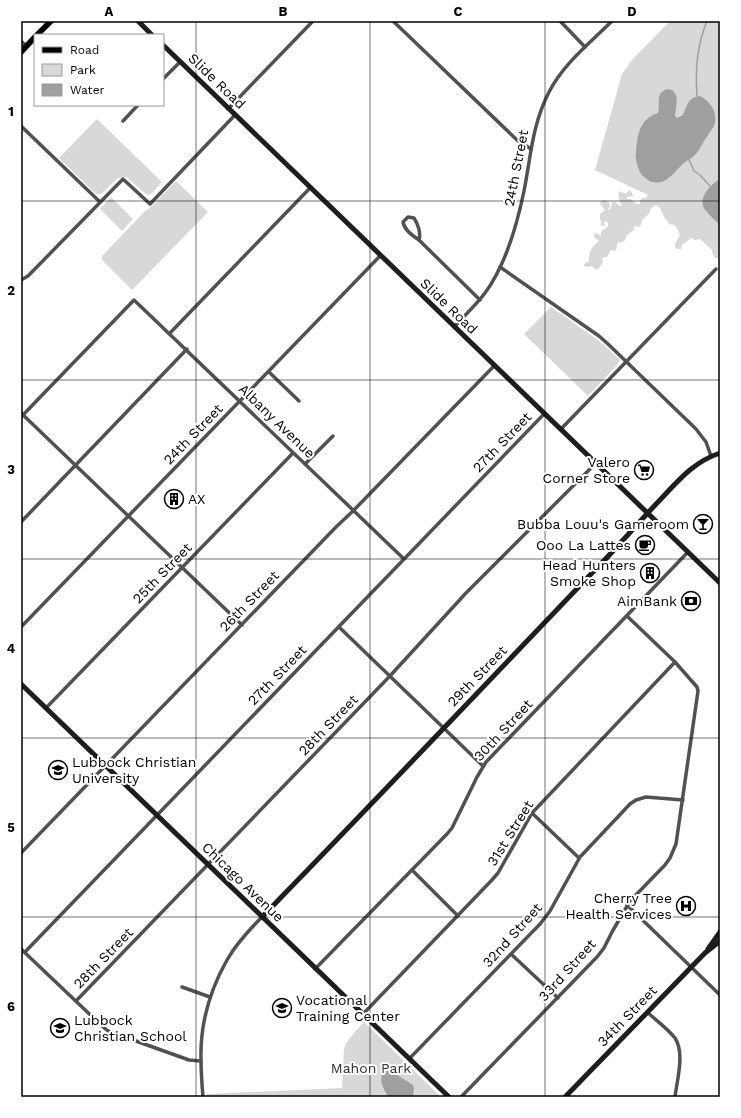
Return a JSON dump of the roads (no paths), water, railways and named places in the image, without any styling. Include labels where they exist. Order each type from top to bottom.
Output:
[{"type":"main road","points":[[38,34],[50,21]]},
{"type":"main road","points":[[21,52],[34,38]]},
{"type":"street","points":[[138,21],[151,34]]},
{"type":"street","points":[[228,109],[313,21]]},
{"type":"street","points":[[393,21],[517,140],[531,149]]},
{"type":"street","points":[[560,21],[585,46]]},
{"type":"street","name":"24th Street","points":[[454,327],[480,300],[490,286],[500,267],[513,235],[524,192],[531,149],[538,120],[550,90],[559,75],[585,46],[612,21]]},
{"type":"street","points":[[21,41],[26,46]]},
{"type":"street","name":"Slide Road","points":[[164,47],[720,583]]},
{"type":"street","points":[[164,78],[180,62]]},
{"type":"street","points":[[123,121],[137,106]]},
{"type":"street","points":[[21,280],[28,276],[124,179],[150,204],[235,115]]},
{"type":"street","points":[[21,126],[100,202]]},
{"type":"street","points":[[170,333],[310,188]]},
{"type":"street","points":[[419,240],[420,236],[416,222],[414,218],[408,217],[403,222],[404,227],[480,300]]},
{"type":"street","name":"24th Street","points":[[21,627],[380,256]]},
{"type":"street","points":[[500,267],[599,336],[696,429],[706,442],[712,456]]},
{"type":"street","points":[[561,430],[716,269]]},
{"type":"street","name":"Albany Avenue","points":[[22,415],[134,300],[187,349],[404,559]]},
{"type":"street","points":[[21,522],[187,349]]},
{"type":"street","name":"26th Street","points":[[21,853],[494,366]]},
{"type":"street","points":[[269,372],[299,401]]},
{"type":"street","name":"27th Street","points":[[25,952],[544,414]]},
{"type":"street","points":[[22,415],[242,625]]},
{"type":"street","points":[[305,464],[333,436]]},
{"type":"street","name":"25th Street","points":[[46,708],[293,453]]},
{"type":"street","name":"29th Street","points":[[262,917],[444,729],[686,473],[697,463],[720,453]]},
{"type":"street","name":"28th Street","points":[[76,1001],[389,677],[466,593],[596,463]]},
{"type":"street","name":"30th Street","points":[[316,969],[452,828],[483,766],[688,552]]},
{"type":"street","name":"33rd Street","points":[[461,1097],[597,957],[604,948],[627,905],[665,865],[676,844],[698,691],[697,687],[675,662],[627,616]]},
{"type":"street","points":[[339,627],[389,677],[483,766]]},
{"type":"street","name":"31st Street","points":[[363,1014],[498,873],[532,813],[570,771],[675,662]]},
{"type":"street","name":"Chicago Avenue","points":[[21,684],[449,1097]]},
{"type":"street","name":"32nd Street","points":[[409,1059],[540,924],[550,911],[579,858],[630,804],[636,800],[646,797],[683,800]]},
{"type":"street","points":[[532,813],[579,858]]},
{"type":"street","points":[[412,870],[458,916]]},
{"type":"street","points":[[627,905],[720,995]]},
{"type":"street","points":[[203,1097],[200,1061],[203,1028],[210,997],[227,959],[262,917]]},
{"type":"street","name":"34th Street","points":[[705,953],[720,932]]},
{"type":"street","name":"34th Street","points":[[565,1097],[691,967],[720,941]]},
{"type":"street","points":[[21,949],[110,1033],[189,1060],[200,1061]]},
{"type":"street","points":[[512,954],[558,998]]},
{"type":"street","points":[[182,987],[210,997]]},
{"type":"street","points":[[647,1012],[674,1037],[677,1043],[680,1056],[675,1097]]},
{"type":"water","points":[[668,89],[672,90],[676,96],[677,104],[675,116],[677,118],[683,115],[690,100],[700,96],[704,98],[713,108],[715,121],[714,126],[694,156],[685,162],[667,179],[655,183],[640,173],[636,162],[636,151],[640,128],[649,117],[658,113],[659,96]]},
{"type":"water","points":[[720,179],[720,225],[706,211],[703,206],[703,197],[712,185]]},
{"type":"water","points":[[385,1067],[413,1085],[413,1097],[389,1097],[384,1090],[381,1078]]},
{"type":"waterway","points":[[697,96],[696,77],[699,49],[707,21]]},
{"type":"waterway","points":[[689,160],[694,171],[710,186]]},
{"type":"place","name":"Valero Corner Store","points":[[644,470]]},
{"type":"place","name":"AX","points":[[174,499]]},
{"type":"place","name":"Bubba Louu's Gameroom","points":[[703,524]]},
{"type":"place","name":"Ooo La Lattes","points":[[645,545]]},
{"type":"place","name":"Head Hunters Smoke Shop","points":[[650,573]]},
{"type":"place","name":"AimBank","points":[[691,601]]},
{"type":"place","name":"Lubbock Christian University","points":[[58,770]]},
{"type":"place","name":"Cherry Tree Health Services","points":[[686,906]]},
{"type":"place","name":"Vocational Training Center","points":[[282,1008]]},
{"type":"place","name":"Lubbock Christian School","points":[[60,1028]]},
{"type":"park label","name":"Mahon Park","points":[[371,1068]]}]
